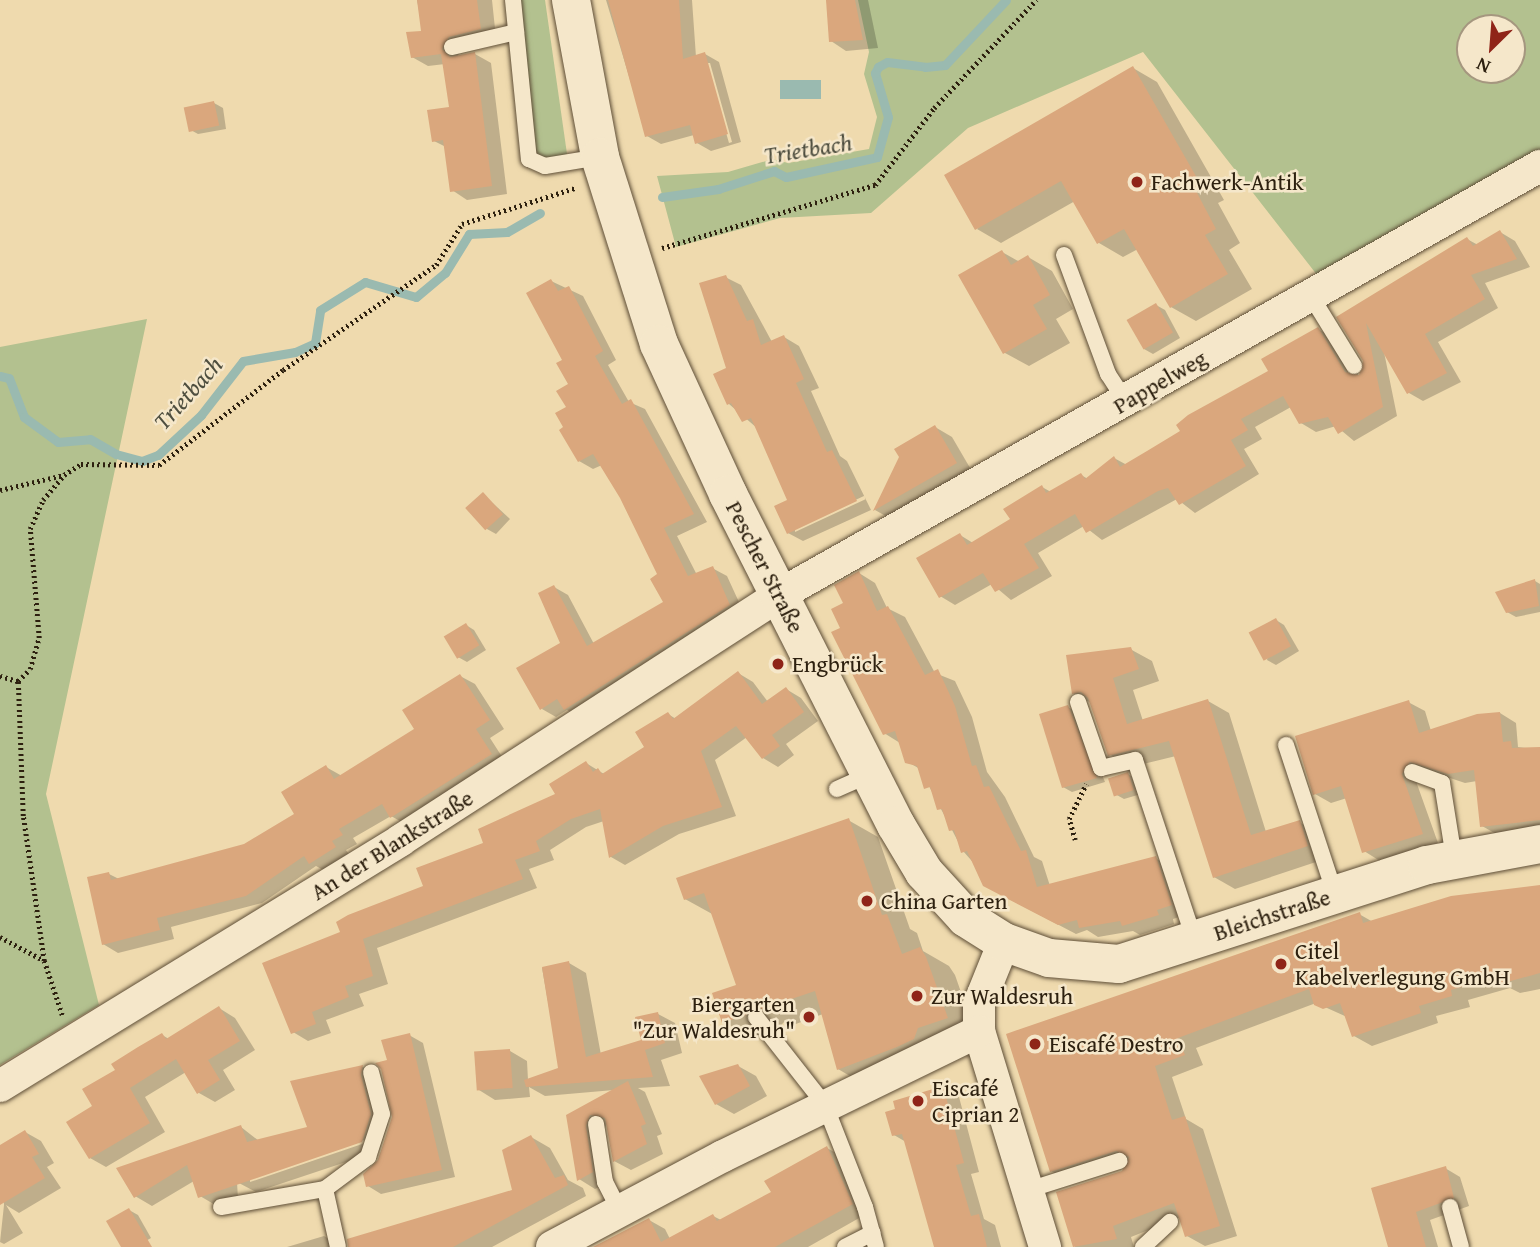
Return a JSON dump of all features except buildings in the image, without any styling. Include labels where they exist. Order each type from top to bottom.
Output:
[{"type":"main road","name":"Pescher Straße","points":[[571,0],[605,174],[628,258],[669,368],[779,595],[853,782],[933,884],[966,918],[1004,942]]},
{"type":"main road","name":"Bleichstraße","points":[[1004,942],[1060,960],[1108,964],[1195,941],[1454,858],[1540,844]]},
{"type":"street","name":"Pappelweg","points":[[779,595],[1126,402],[1540,166]]},
{"type":"street","name":"An der Blankstraße","points":[[0,1086],[401,840],[779,595]]},
{"type":"street","points":[[1004,942],[979,1004],[979,1031],[1045,1247]]},
{"type":"street","points":[[552,1247],[825,1105],[979,1031]]},
{"type":"lane","points":[[513,0],[529,159],[545,166],[605,174]]},
{"type":"lane","points":[[452,47],[516,32]]},
{"type":"lane","points":[[1064,255],[1108,374],[1126,402]]},
{"type":"lane","points":[[1311,296],[1354,366]]},
{"type":"lane","points":[[1078,702],[1101,768],[1135,760],[1195,941]]},
{"type":"lane","points":[[1286,745],[1335,894]]},
{"type":"lane","points":[[1412,772],[1441,783],[1454,858]]},
{"type":"lane","points":[[756,1017],[825,1105],[874,1240],[845,1247]]},
{"type":"lane","points":[[221,1207],[325,1189],[368,1157],[382,1114],[371,1072]]},
{"type":"lane","points":[[596,1124],[605,1182],[619,1210]]},
{"type":"lane","points":[[1028,1190],[1119,1161]]},
{"type":"lane","points":[[325,1189],[338,1247]]},
{"type":"lane","points":[[1450,1207],[1461,1247]]},
{"type":"lane","points":[[1143,1247],[1170,1222]]},
{"type":"path","points":[[628,258],[875,185],[934,108],[1036,0]]},
{"type":"path","points":[[72,1042],[44,961],[21,801],[18,681],[30,669],[39,638],[30,528],[43,500],[65,475],[81,464],[106,461],[159,465],[283,370],[388,301],[436,265],[463,225],[605,174]]},
{"type":"path","points":[[0,490],[65,475]]},
{"type":"path","points":[[0,676],[18,681]]},
{"type":"path","points":[[1075,840],[1069,819],[1088,780],[1101,768]]},
{"type":"path","points":[[0,937],[44,961]]},
{"type":"green space","points":[[520,0],[545,0],[567,154],[557,159],[542,158],[536,151]]},
{"type":"green space","points":[[858,0],[1540,0],[1540,152],[1321,280],[1143,52],[968,128],[871,213],[780,218],[676,247],[657,176],[728,172],[773,159],[788,163],[869,149],[877,117],[864,74],[869,52]]},
{"type":"green space","points":[[147,319],[46,794],[99,1005],[0,1065],[0,347]]},
{"type":"water","points":[[780,80],[821,80],[821,99],[780,99]]},
{"type":"waterway","name":"Trietbach","points":[[662,197],[718,189],[774,171],[786,177],[877,157],[888,117],[875,73],[878,67],[887,62],[925,67],[945,65],[1006,0]]},
{"type":"waterway","name":"Trietbach","points":[[0,376],[9,378],[24,417],[58,442],[90,439],[116,454],[142,461],[158,455],[201,415],[243,361],[295,352],[315,343],[320,310],[365,282],[416,297],[445,273],[469,234],[507,232],[540,213]]},
{"type":"place","name":"Fachwerk-Antik","points":[[1137,182]]},
{"type":"place","name":"Engbrück","points":[[778,664]]},
{"type":"place","name":"China Garten","points":[[867,901]]},
{"type":"place","name":"Citel Kabelverlegung GmbH","points":[[1281,964]]},
{"type":"place","name":"Zur Waldesruh","points":[[917,996]]},
{"type":"place","name":"Biergarten \"Zur Waldesruh\"","points":[[809,1017]]},
{"type":"place","name":"Eiscafé Destro","points":[[1035,1044]]},
{"type":"place","name":"Eiscafé Ciprian 2","points":[[918,1101]]}]
